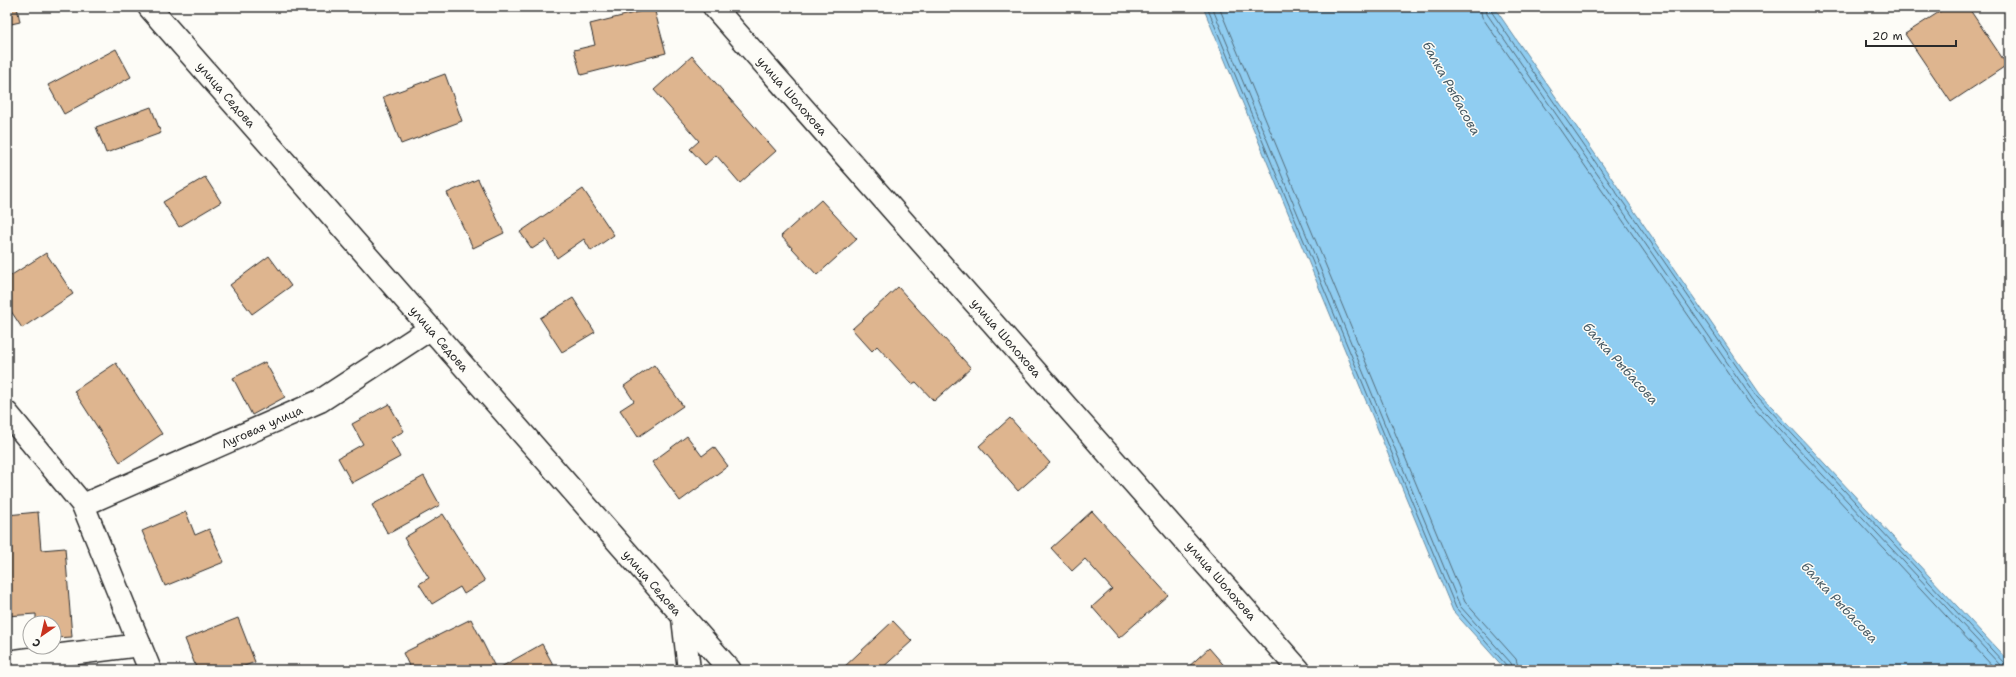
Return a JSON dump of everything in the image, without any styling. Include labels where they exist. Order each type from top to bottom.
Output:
[{"type":"street","name":"улица Седова","points":[[149,7],[730,670]]},
{"type":"street","name":"улица Шолохова","points":[[714,7],[1299,670]]},
{"type":"street","name":"Луговая улица","points":[[84,505],[320,401],[430,329]]},
{"type":"street","points":[[7,413],[84,505],[150,670]]},
{"type":"street","points":[[683,618],[689,670]]},
{"type":"street","points":[[7,662],[140,645]]},
{"type":"water","name":"балка Рыбасова","points":[[1203,7],[1494,7],[1760,394],[2009,662],[2009,670],[1506,670],[1453,611]]},
{"type":"building","points":[[7,7],[17,7],[20,22],[7,25]]},
{"type":"building","points":[[1947,7],[1968,7],[2007,65],[1951,102],[1905,34]]},
{"type":"building","points":[[654,8],[666,53],[581,75],[574,50],[595,45],[590,24]]},
{"type":"building","points":[[116,49],[131,77],[64,114],[48,85]]},
{"type":"building","points":[[692,56],[776,151],[740,183],[716,155],[705,165],[690,149],[699,141],[654,90]]},
{"type":"building","points":[[445,74],[462,121],[401,144],[383,97]]},
{"type":"building","points":[[151,107],[161,133],[106,153],[96,127]]},
{"type":"building","points":[[205,177],[221,202],[179,227],[163,202]]},
{"type":"building","points":[[478,179],[504,233],[473,248],[447,193]]},
{"type":"building","points":[[583,189],[614,235],[591,251],[584,239],[557,258],[546,240],[532,249],[520,232]]},
{"type":"building","points":[[821,200],[857,239],[817,275],[781,236]]},
{"type":"building","points":[[46,253],[73,294],[22,328],[7,305],[7,278]]},
{"type":"building","points":[[269,256],[291,286],[252,314],[230,285]]},
{"type":"building","points":[[898,287],[971,368],[934,401],[916,382],[912,384],[877,346],[872,351],[852,329]]},
{"type":"building","points":[[573,298],[595,332],[562,352],[540,318]]},
{"type":"building","points":[[265,362],[285,397],[252,415],[233,378]]},
{"type":"building","points":[[116,363],[162,434],[120,462],[74,391]]},
{"type":"building","points":[[654,365],[683,406],[638,437],[620,410],[634,401],[624,386]]},
{"type":"building","points":[[389,404],[404,431],[390,439],[400,457],[352,483],[338,458],[363,444],[352,424]]},
{"type":"building","points":[[1010,418],[1050,463],[1018,491],[979,446]]},
{"type":"building","points":[[687,436],[702,456],[714,447],[728,466],[680,501],[652,462]]},
{"type":"building","points":[[424,476],[440,505],[388,534],[372,505]]},
{"type":"building","points":[[1092,511],[1168,595],[1119,638],[1092,607],[1112,589],[1085,559],[1072,571],[1051,548]]},
{"type":"building","points":[[38,512],[41,550],[65,548],[72,637],[62,638],[62,615],[36,614],[7,616],[7,515]]},
{"type":"building","points":[[186,512],[195,535],[209,529],[224,562],[165,586],[142,531]]},
{"type":"building","points":[[443,514],[485,581],[464,594],[460,587],[432,604],[419,584],[429,578],[404,538]]},
{"type":"building","points":[[238,618],[255,662],[234,670],[197,670],[185,639]]},
{"type":"building","points":[[471,619],[496,669],[411,670],[403,653]]},
{"type":"building","points":[[893,621],[912,641],[880,670],[845,670],[843,668]]},
{"type":"building","points":[[542,644],[556,670],[503,670],[501,667]]},
{"type":"building","points":[[1209,648],[1228,670],[1185,670]]}]
